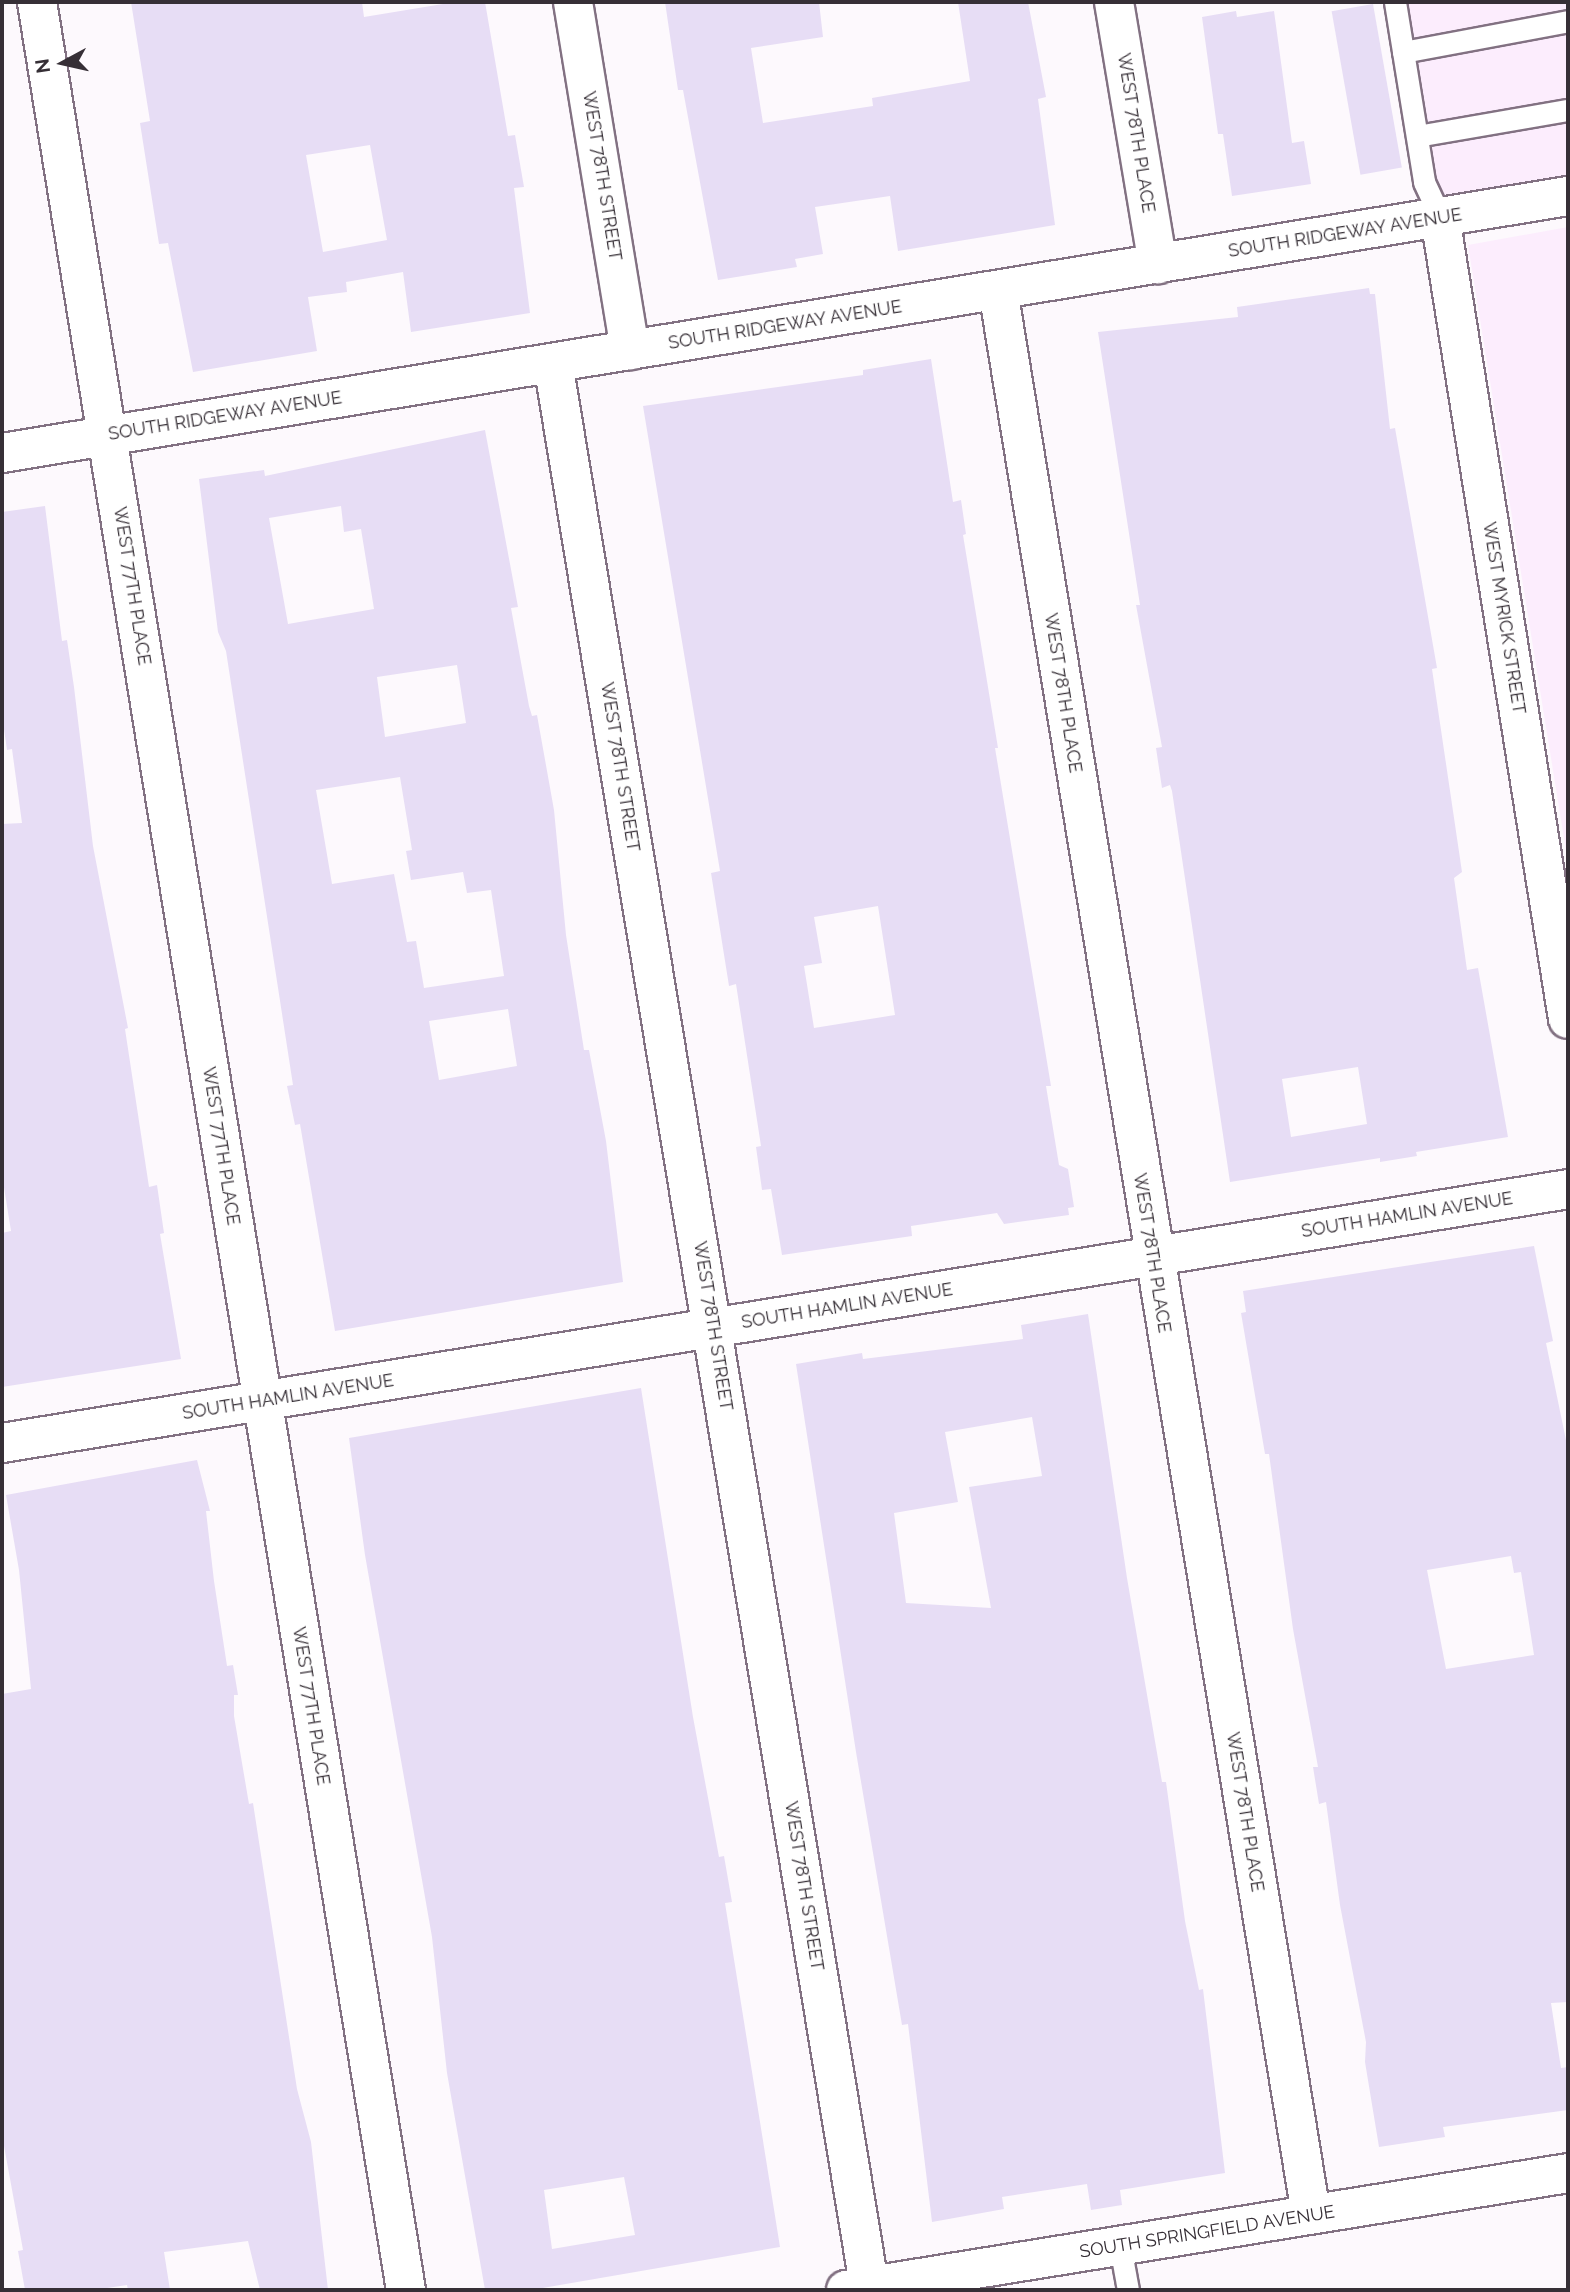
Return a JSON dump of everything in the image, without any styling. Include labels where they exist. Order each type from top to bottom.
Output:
[{"type":"street","name":"WEST 77TH PLACE","points":[[37,2],[406,2290]]},
{"type":"street","name":"WEST 78TH STREET","points":[[573,2],[630,350]]},
{"type":"street","name":"WEST 78TH PLACE","points":[[1114,2],[1158,264]]},
{"type":"street","name":"SOUTH RIDGEWAY AVENUE","points":[[2,453],[1568,197]]},
{"type":"street","name":"WEST MYRICK STREET","points":[[1440,218],[1568,1019]]},
{"type":"street","name":"WEST 78TH PLACE","points":[[998,290],[1311,2215]]},
{"type":"street","name":"WEST 78TH STREET","points":[[553,363],[714,1327],[862,2289]]},
{"type":"street","name":"SOUTH HAMLIN AVENUE","points":[[2,1443],[1568,1189]]},
{"type":"street","name":"SOUTH SPRINGFIELD AVENUE","points":[[862,2289],[1568,2173]]},
{"type":"lane","points":[[1395,2],[1424,182],[1440,218]]},
{"type":"lane","points":[[1403,52],[1568,21]]},
{"type":"lane","points":[[1417,136],[1568,110]]},
{"type":"lane","points":[[1120,2246],[1128,2290]]},
{"type":"shaded area","points":[[1395,2],[1568,2],[1568,175],[1432,199]]},
{"type":"shaded area","points":[[1568,227],[1568,863],[1468,245]]},
{"type":"building","points":[[131,2],[362,2],[364,17],[455,2],[485,2],[508,136],[515,135],[524,187],[514,188],[530,313],[411,332],[403,272],[346,282],[347,292],[308,297],[317,351],[193,372],[168,243],[159,244],[140,123],[150,121]],"holes":[[[370,145],[387,240],[323,252],[306,155]]]},
{"type":"building","points":[[665,2],[819,2],[823,37],[751,48],[763,123],[873,106],[872,98],[970,81],[958,2],[1028,2],[1046,97],[1038,99],[1055,225],[898,251],[890,196],[815,207],[823,254],[795,259],[797,267],[718,280],[683,90],[678,90]]},
{"type":"building","points":[[1373,4],[1402,167],[1360,175],[1332,11]]},
{"type":"building","points":[[1236,11],[1237,17],[1274,11],[1292,143],[1304,141],[1311,184],[1232,196],[1223,134],[1218,134],[1202,17]]},
{"type":"building","points":[[1369,288],[1370,294],[1375,294],[1390,429],[1395,428],[1437,668],[1432,669],[1462,872],[1454,878],[1467,970],[1478,968],[1508,1137],[1416,1152],[1417,1156],[1380,1162],[1380,1158],[1230,1182],[1172,791],[1170,785],[1162,788],[1156,748],[1162,747],[1136,605],[1140,605],[1098,332],[1238,317],[1237,307]],"holes":[[[1358,1067],[1367,1124],[1291,1137],[1282,1079]]]},
{"type":"building","points":[[931,359],[953,502],[961,500],[966,534],[963,535],[998,748],[995,748],[1051,1086],[1046,1086],[1059,1165],[1068,1169],[1074,1207],[1068,1208],[1069,1215],[1004,1224],[997,1213],[911,1226],[912,1236],[782,1255],[771,1189],[762,1190],[756,1147],[761,1146],[736,984],[729,986],[711,873],[720,871],[643,406],[863,375],[863,370]],"holes":[[[878,906],[895,1015],[814,1028],[804,966],[822,963],[814,917]]]},
{"type":"building","points":[[485,430],[518,607],[511,608],[529,706],[532,716],[537,715],[554,810],[566,935],[584,1050],[589,1050],[606,1141],[623,1282],[335,1331],[300,1124],[295,1125],[287,1086],[293,1085],[226,651],[218,632],[199,479],[264,470],[265,476]],"holes":[[[341,506],[344,532],[361,529],[374,609],[288,624],[269,518]],[[457,665],[466,723],[385,737],[377,677]],[[400,777],[412,850],[406,851],[411,880],[463,872],[467,893],[491,890],[504,976],[424,988],[416,941],[407,942],[394,874],[332,884],[316,790]],[[508,1009],[517,1066],[439,1080],[429,1021]]]},
{"type":"building","points":[[45,506],[62,641],[67,640],[74,687],[93,846],[128,1028],[125,1029],[149,1187],[157,1185],[164,1233],[160,1234],[181,1359],[2,1387],[2,1233],[11,1231],[2,1175],[2,824],[22,823],[12,749],[7,750],[2,715],[2,512]]},
{"type":"building","points":[[1534,1246],[1553,1341],[1546,1343],[1568,1450],[1568,2002],[1551,2003],[1561,2068],[1568,2067],[1568,2110],[1443,2127],[1445,2137],[1379,2147],[1365,2062],[1366,2042],[1340,1905],[1326,1802],[1319,1804],[1313,1767],[1318,1767],[1293,1629],[1269,1454],[1265,1454],[1241,1313],[1246,1312],[1243,1291]],"holes":[[[1511,1556],[1514,1573],[1521,1572],[1534,1655],[1446,1669],[1427,1570]]]},
{"type":"building","points":[[1088,1314],[1127,1578],[1162,1782],[1166,1782],[1185,1921],[1199,1990],[1203,1989],[1225,2173],[1120,2190],[1122,2205],[1091,2210],[1087,2184],[1002,2197],[1004,2209],[932,2222],[908,2024],[902,2025],[856,1752],[796,1364],[862,1353],[863,1359],[1023,1339],[1021,1325]],"holes":[[[1032,1417],[1042,1476],[969,1487],[991,1608],[906,1603],[894,1513],[958,1502],[945,1432]]]},
{"type":"building","points":[[641,1388],[693,1717],[719,1857],[724,1856],[732,1902],[725,1903],[780,2247],[531,2290],[485,2290],[447,2073],[432,1937],[365,1555],[349,1438]],"holes":[[[624,2177],[635,2235],[552,2249],[544,2190]]]},
{"type":"building","points":[[197,1460],[210,1511],[206,1511],[227,1666],[233,1665],[238,1695],[234,1695],[234,1716],[249,1804],[253,1803],[297,2089],[311,2142],[328,2290],[260,2290],[248,2241],[164,2252],[170,2290],[128,2290],[127,2285],[94,2290],[25,2290],[18,2251],[23,2250],[2,2135],[2,1694],[31,1689],[19,1570],[6,1495]]}]
